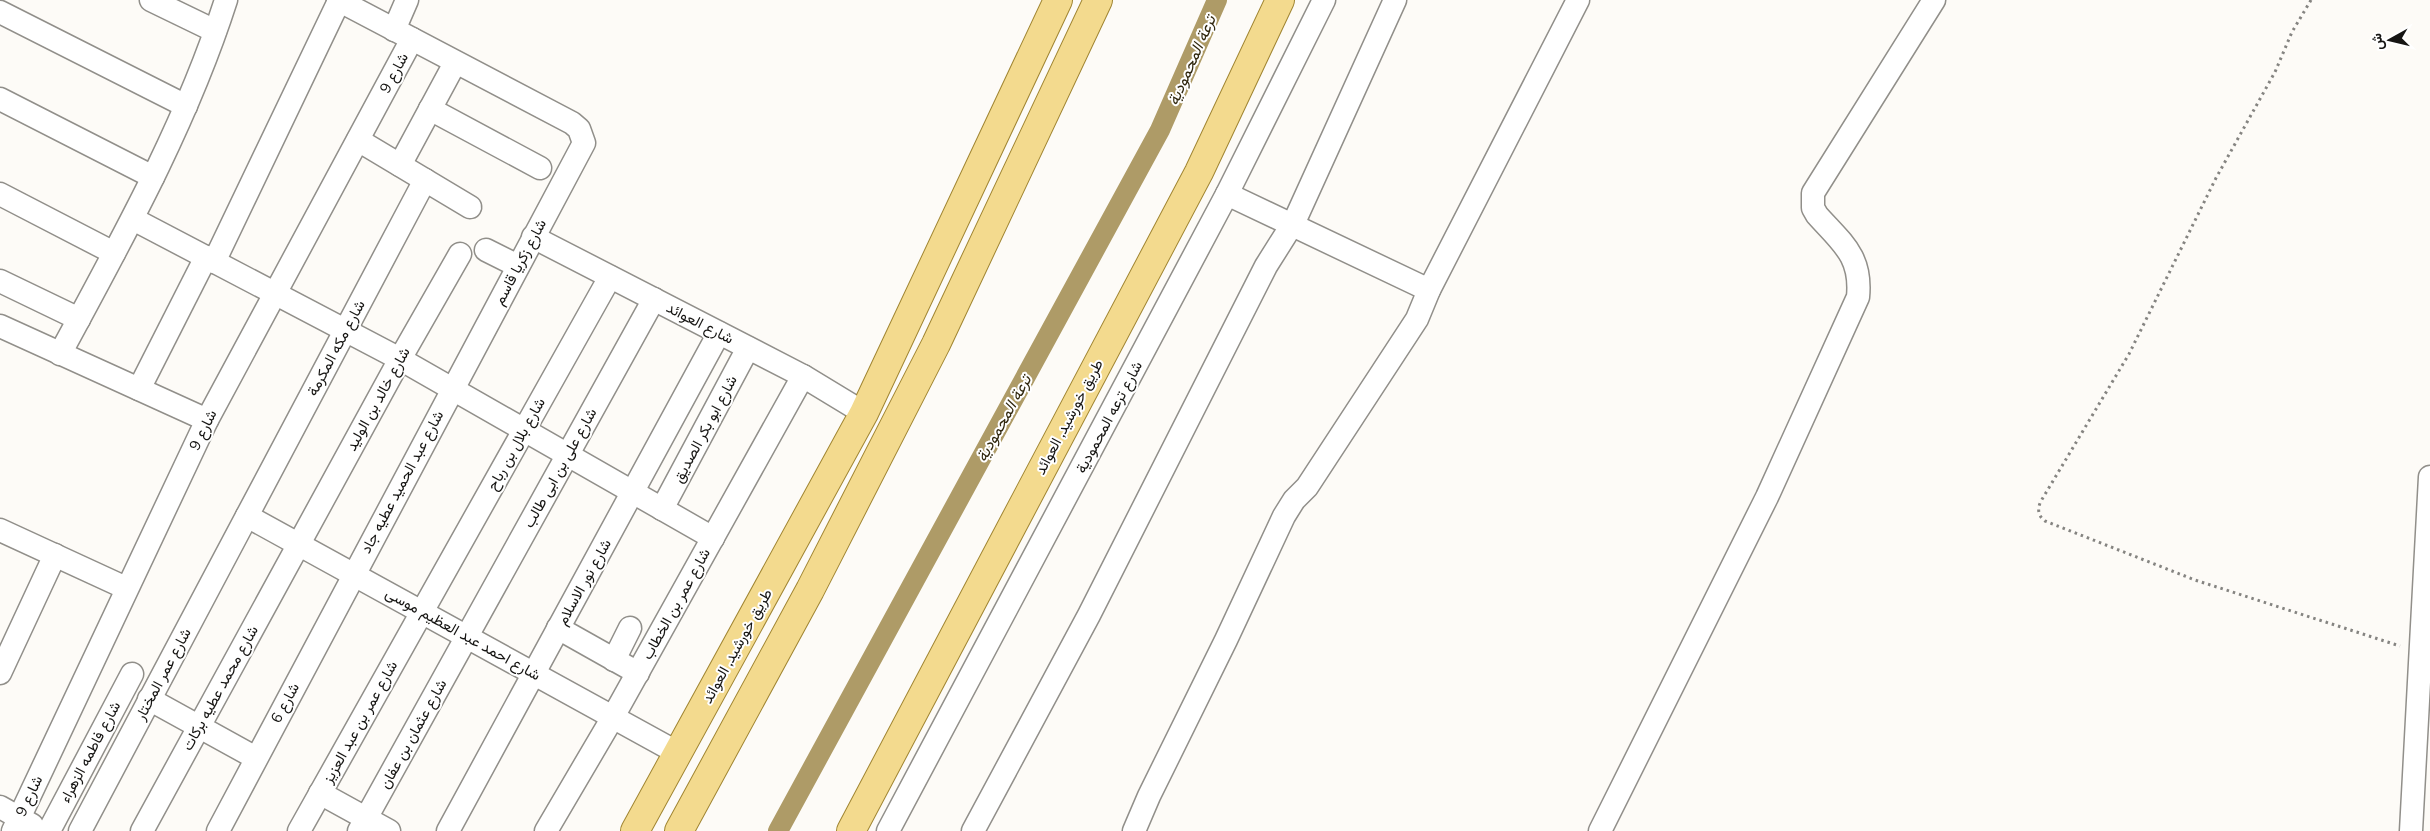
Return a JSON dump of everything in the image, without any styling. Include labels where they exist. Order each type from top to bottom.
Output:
[{"type":"main road","name":"طريق خورشيد, العوائد","points":[[635,831],[864,413],[1058,0]]},
{"type":"main road","points":[[679,831],[810,590],[936,344],[1098,0]]},
{"type":"main road","name":"طريق خورشيد, العوائد","points":[[851,831],[1194,181],[1280,0]]},
{"type":"street","points":[[150,0],[215,31]]},
{"type":"street","points":[[60,354],[153,178],[186,106],[226,0]]},
{"type":"street","points":[[139,390],[210,260],[338,0],[455,63],[400,165]]},
{"type":"street","name":"شارع 9","points":[[11,819],[207,420],[358,140],[403,34],[407,0]]},
{"type":"street","name":"شارع ترعه المحمودية","points":[[888,831],[1228,194],[1324,0]]},
{"type":"street","points":[[973,831],[1089,615],[1266,266],[1292,225],[1395,0]]},
{"type":"street","points":[[1134,831],[1149,796],[1226,640],[1284,516],[1294,500],[1307,487],[1417,319],[1578,0]]},
{"type":"street","points":[[1600,831],[1767,497],[1858,297],[1860,282],[1858,267],[1852,253],[1817,215],[1813,208],[1813,193],[1934,0]]},
{"type":"street","points":[[0,12],[186,106]]},
{"type":"street","name":"شارع زكريا قاسم","points":[[452,389],[584,143],[582,135],[572,123],[455,63]]},
{"type":"street","points":[[0,99],[153,178]]},
{"type":"street","points":[[430,109],[540,168]]},
{"type":"street","points":[[358,140],[470,207]]},
{"type":"street","name":"شارع مكه المكرمة","points":[[247,516],[426,180]]},
{"type":"street","points":[[0,194],[114,254]]},
{"type":"street","points":[[1228,194],[1430,290]]},
{"type":"street","points":[[133,219],[400,359],[713,538]]},
{"type":"street","name":"شارع العوائد","points":[[533,237],[803,376],[864,413]]},
{"type":"street","points":[[486,250],[518,266]]},
{"type":"street","name":"شارع خالد بن الوليد","points":[[298,544],[460,254]]},
{"type":"street","name":"شارع بلال بن رباح","points":[[422,612],[610,276]]},
{"type":"street","points":[[0,281],[79,319]]},
{"type":"street","name":"شارع على بن ابى طالب","points":[[466,637],[654,299]]},
{"type":"street","points":[[0,326],[207,420]]},
{"type":"street","name":"شارع نور الاسلام","points":[[448,831],[719,332]]},
{"type":"street","name":"شارع ابو بكر الصديق","points":[[662,509],[748,348]]},
{"type":"street","name":"شارع عمر بن الخطاب","points":[[546,831],[638,673],[803,376]]},
{"type":"street","name":"شارع عبد الحميد عطيه جاد","points":[[353,574],[452,389]]},
{"type":"street","points":[[2411,831],[2430,477]]},
{"type":"street","name":"شارع احمد عبد العظيم موسى","points":[[247,516],[678,753]]},
{"type":"street","name":"شارع عمر المختار","points":[[80,831],[247,516]]},
{"type":"street","points":[[0,530],[126,588]]},
{"type":"street","name":"شارع محمد عطيه بركات","points":[[142,831],[298,544]]},
{"type":"street","points":[[0,673],[55,555]]},
{"type":"street","name":"شارع 6","points":[[218,831],[353,574]]},
{"type":"street","name":"شارع عمر بن عبد العزيز","points":[[299,831],[422,612]]},
{"type":"street","points":[[558,628],[638,673]]},
{"type":"street","points":[[614,660],[630,628]]},
{"type":"street","name":"شارع عثمان بن عفان","points":[[362,824],[466,637]]},
{"type":"street","name":"شارع فاطمه الزهراء","points":[[49,831],[132,674]]},
{"type":"street","points":[[149,699],[256,758]]},
{"type":"street","points":[[320,793],[362,824],[389,831]]},
{"type":"street","points":[[11,819],[44,831]]},
{"type":"path","points":[[2311,0],[2292,32],[2275,72],[2216,178],[2129,354],[2039,505],[2039,514],[2045,521],[2195,580],[2421,652]]},
{"type":"waterway","name":"ترعة المحمودية","points":[[778,831],[1160,130],[1217,0]]}]
